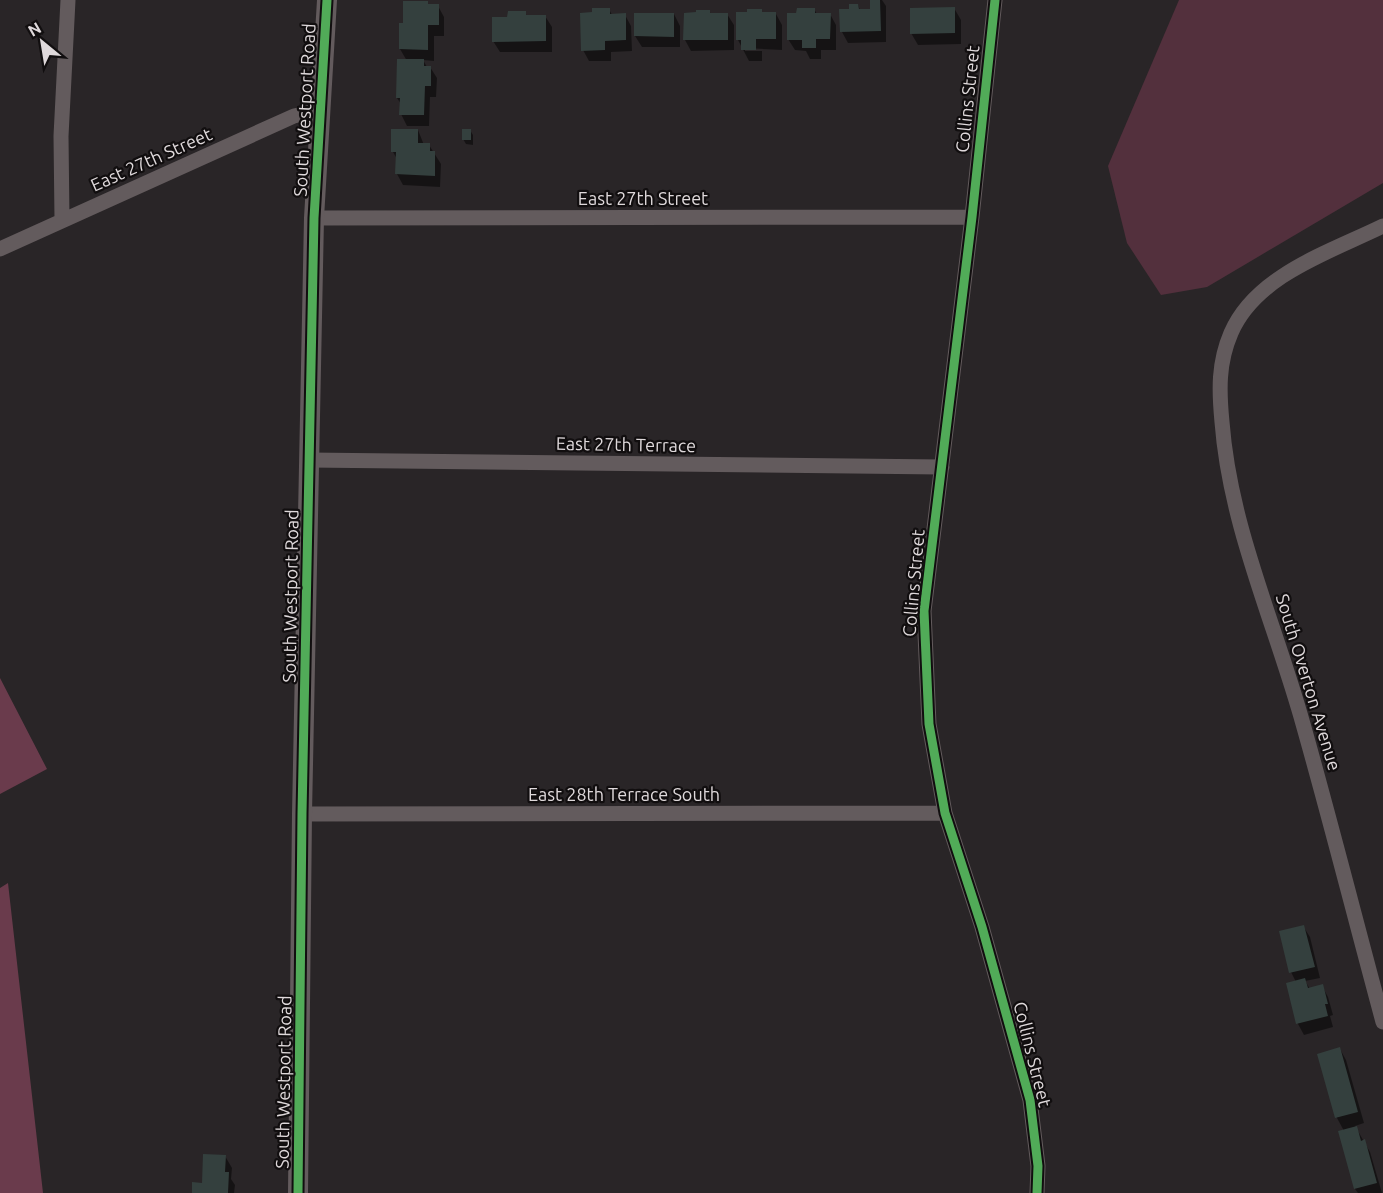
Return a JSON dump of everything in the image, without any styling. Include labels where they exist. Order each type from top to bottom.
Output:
[{"type":"street","points":[[62,220],[61,136],[68,0]]},
{"type":"street","name":"South Westport Road","points":[[298,1193],[302,814],[314,218],[327,0]]},
{"type":"street","name":"Collins Street","points":[[995,0],[972,217],[924,611],[924,639],[929,724],[945,813],[982,927],[1025,1078],[1038,1166],[1037,1193]]},
{"type":"street","name":"East 27th Street","points":[[0,249],[294,116],[321,110]]},
{"type":"street","name":"East 27th Street","points":[[314,218],[972,217]]},
{"type":"street","name":"South Overton Avenue","points":[[1383,226],[1288,273],[1265,288],[1246,308],[1232,332],[1225,350],[1219,386],[1224,455],[1234,506],[1302,721],[1376,969],[1383,1022]]},
{"type":"street","name":"East 27th Terrace","points":[[309,460],[942,467]]},
{"type":"street","name":"East 28th Terrace South","points":[[302,814],[945,813]]},
{"type":"shaded area","points":[[1179,0],[1383,0],[1383,183],[1207,287],[1161,295],[1127,243],[1108,166]]},
{"type":"shaded area","points":[[0,678],[47,769],[0,794]]},
{"type":"shaded area","points":[[8,883],[43,1193],[0,1193],[0,888]]},
{"type":"building","points":[[870,0],[880,0],[881,31],[840,32],[839,9],[849,9],[849,4],[858,4],[859,9],[870,9]]},
{"type":"building","points":[[403,1],[428,1],[428,4],[439,4],[439,25],[428,25],[428,50],[399,49],[399,23],[403,23]]},
{"type":"building","points":[[955,7],[955,33],[910,34],[910,8]]},
{"type":"building","points":[[592,8],[610,8],[610,14],[626,13],[626,40],[605,41],[605,50],[581,51],[580,13],[592,12]]},
{"type":"building","points":[[797,8],[815,8],[815,13],[831,13],[830,39],[816,39],[816,48],[802,48],[802,40],[787,40],[787,13],[796,13]]},
{"type":"building","points":[[747,9],[776,12],[776,39],[756,39],[756,50],[741,50],[741,40],[736,40],[736,12],[747,12]]},
{"type":"building","points":[[696,10],[728,13],[728,40],[683,40],[684,13],[696,12]]},
{"type":"building","points":[[508,11],[526,11],[526,15],[546,15],[546,41],[492,42],[492,17],[507,17]]},
{"type":"building","points":[[634,13],[674,13],[674,37],[634,36]]},
{"type":"building","points":[[397,59],[424,59],[424,66],[431,66],[431,86],[425,86],[424,115],[399,115],[400,98],[396,98]]},
{"type":"building","points":[[391,129],[418,129],[418,143],[430,143],[430,151],[435,151],[435,176],[395,174],[396,152],[391,152]]},
{"type":"building","points":[[462,129],[471,129],[471,140],[462,140]]},
{"type":"building","points":[[1304,925],[1315,967],[1289,973],[1279,931]]},
{"type":"building","points":[[1305,978],[1308,988],[1323,984],[1328,1004],[1325,1004],[1328,1016],[1296,1024],[1286,983]]},
{"type":"building","points":[[1340,1047],[1358,1112],[1335,1118],[1317,1054]]},
{"type":"building","points":[[1357,1126],[1361,1141],[1365,1139],[1377,1183],[1354,1189],[1338,1131]]},
{"type":"building","points":[[203,1154],[226,1155],[225,1172],[229,1172],[228,1193],[192,1193],[192,1182],[202,1183]]},
{"type":"cycle path","points":[[298,1193],[302,814],[314,218],[327,0]]},
{"type":"cycle path","points":[[995,0],[972,217],[924,611],[929,724],[945,813],[982,927],[1030,1100],[1038,1166],[1037,1193]]}]
